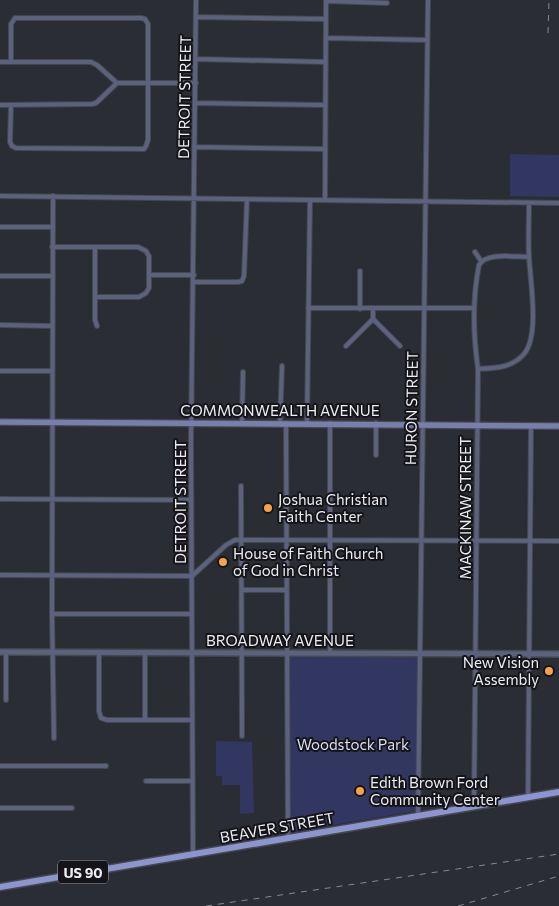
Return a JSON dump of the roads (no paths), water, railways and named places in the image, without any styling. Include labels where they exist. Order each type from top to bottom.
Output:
[{"type":"main road","name":"COMMONWEALTH AVENUE","points":[[0,422],[376,423],[559,426]]},
{"type":"main road","name":"BEAVER STREET","points":[[0,887],[559,792]]},
{"type":"street","name":"DETROIT STREET","points":[[193,854],[191,500],[196,0]]},
{"type":"street","name":"HURON STREET","points":[[418,816],[428,0]]},
{"type":"street","points":[[325,200],[326,1],[387,2]]},
{"type":"street","points":[[196,17],[326,19]]},
{"type":"street","points":[[11,62],[11,24],[15,18],[141,18],[146,19],[148,24],[148,140],[146,146],[139,150],[16,148],[10,142],[11,105]]},
{"type":"street","points":[[326,38],[427,40]]},
{"type":"street","points":[[196,59],[326,62]]},
{"type":"street","points":[[0,62],[91,62],[98,64],[117,83],[196,84]]},
{"type":"street","points":[[0,105],[92,104],[96,103],[117,83]]},
{"type":"street","points":[[196,103],[325,105]]},
{"type":"street","points":[[195,147],[325,149]]},
{"type":"street","points":[[0,196],[559,203]]},
{"type":"street","points":[[52,196],[52,652],[54,738]]},
{"type":"street","points":[[194,282],[242,281],[244,276],[247,199]]},
{"type":"street","points":[[307,423],[310,200]]},
{"type":"street","points":[[478,369],[508,366],[519,359],[526,351],[531,338],[533,312],[529,257],[529,203]]},
{"type":"street","points":[[0,227],[52,227]]},
{"type":"street","points":[[52,247],[144,249],[149,256],[149,288],[146,293],[139,297],[95,296]]},
{"type":"street","points":[[95,248],[95,320],[97,326]]},
{"type":"street","points":[[475,252],[481,260],[492,257],[529,257]]},
{"type":"street","name":"MACKINAW STREET","points":[[474,806],[478,369],[473,308],[481,260]]},
{"type":"street","points":[[360,272],[360,309]]},
{"type":"street","points":[[149,275],[194,275]]},
{"type":"street","points":[[0,276],[53,276]]},
{"type":"street","points":[[308,308],[473,308]]},
{"type":"street","points":[[346,346],[372,319],[373,309]]},
{"type":"street","points":[[372,319],[400,346]]},
{"type":"street","points":[[0,325],[52,326]]},
{"type":"street","points":[[282,366],[287,590],[288,838]]},
{"type":"street","points":[[0,371],[52,371]]},
{"type":"street","points":[[242,423],[243,372]]},
{"type":"street","points":[[330,423],[330,653]]},
{"type":"street","points":[[376,423],[376,455]]},
{"type":"street","points":[[528,797],[531,425]]},
{"type":"street","points":[[241,486],[242,736]]},
{"type":"street","points":[[0,499],[191,500]]},
{"type":"street","points":[[0,575],[192,576],[226,544],[235,540],[559,541]]},
{"type":"street","points":[[242,590],[287,590]]},
{"type":"street","points":[[52,614],[192,614]]},
{"type":"street","points":[[3,652],[6,700]]},
{"type":"street","name":"BROADWAY AVENUE","points":[[3,652],[559,654]]},
{"type":"street","points":[[99,653],[98,711],[101,718],[107,720],[192,720]]},
{"type":"street","points":[[145,653],[145,720]]},
{"type":"street","points":[[0,766],[106,766]]},
{"type":"street","points":[[146,781],[192,782]]},
{"type":"street","points":[[0,808],[72,808]]},
{"type":"railway","points":[[548,33],[549,0]]},
{"type":"railway","points":[[206,906],[559,854]]},
{"type":"railway","points":[[458,906],[559,876]]},
{"type":"place","name":"Joshua Christian Faith Center","points":[[268,508]]},
{"type":"place","name":"House of Faith Church of God in Christ","points":[[223,562]]},
{"type":"place","name":"New Vision Assembly","points":[[549,671]]},
{"type":"place","name":"Edith Brown Ford Community Center","points":[[360,791]]},
{"type":"park label","name":"Woodstock Park","points":[[353,744]]}]
